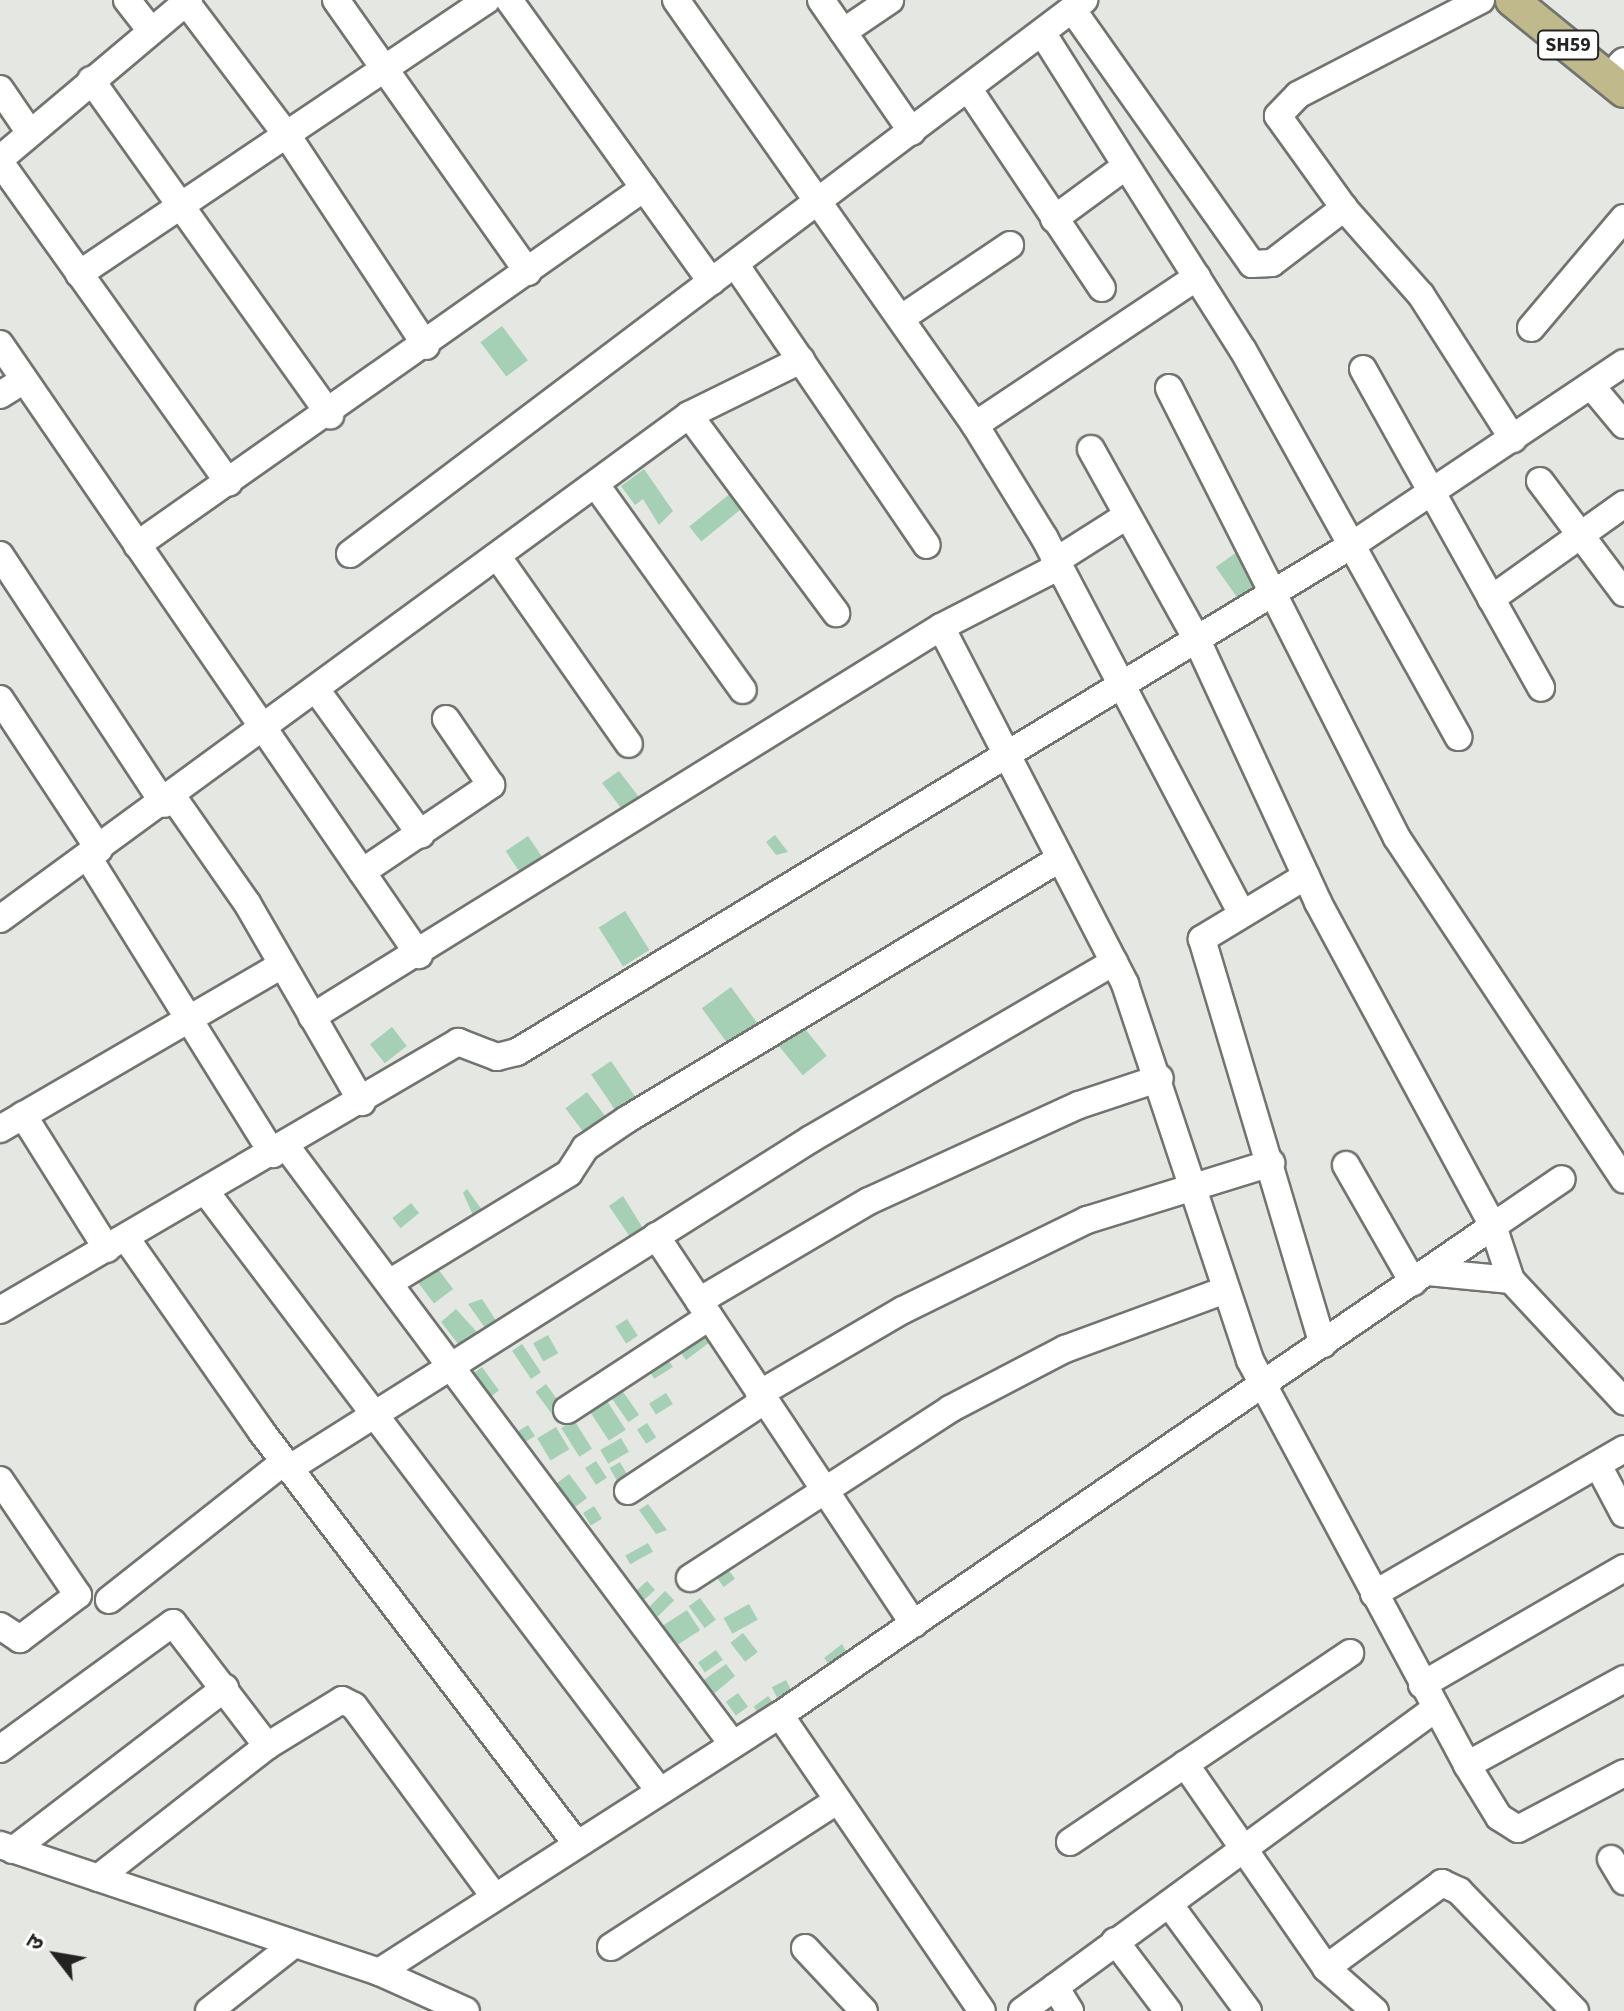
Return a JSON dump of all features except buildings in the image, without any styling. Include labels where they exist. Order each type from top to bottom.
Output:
[{"type":"main road","name":"SH59","points":[[1512,0],[1623,71]]},
{"type":"main road","name":"SH59","points":[[1542,0],[1623,71]]},
{"type":"street","points":[[127,0],[151,31]]},
{"type":"street","points":[[336,0],[528,272]]},
{"type":"street","points":[[79,274],[289,138],[486,0]]},
{"type":"street","points":[[509,0],[712,282]]},
{"type":"street","points":[[676,0],[816,202],[903,317],[975,425],[1055,565],[1117,687],[1240,911]]},
{"type":"street","points":[[821,0],[912,132]]},
{"type":"street","points":[[843,32],[890,0]]},
{"type":"street","points":[[1481,0],[1279,111],[1279,121],[1344,208],[1421,295],[1513,439]]},
{"type":"street","points":[[229,483],[0,160],[188,1],[289,138],[426,346]]},
{"type":"street","points":[[350,554],[816,202],[970,91],[1078,5],[1252,264],[1272,263],[1344,208]]},
{"type":"street","points":[[1043,34],[1197,277],[1352,545],[1458,737]]},
{"type":"street","points":[[91,80],[330,415]]},
{"type":"street","points":[[0,89],[30,133]]},
{"type":"street","points":[[970,91],[1102,288]]},
{"type":"street","points":[[1054,219],[1126,166]]},
{"type":"street","points":[[137,545],[330,415],[644,188]]},
{"type":"street","points":[[1531,328],[1624,218]]},
{"type":"street","points":[[903,317],[1010,245]]},
{"type":"street","points":[[735,264],[927,545]]},
{"type":"street","points":[[975,425],[1197,277]]},
{"type":"street","points":[[0,344],[419,955]]},
{"type":"street","points":[[0,919],[265,732],[689,415],[801,360]]},
{"type":"street","points":[[0,1310],[362,1102],[458,1042],[497,1057],[517,1052],[1117,687],[1195,636],[1352,545],[1593,388],[1624,363]]},
{"type":"street","points":[[1363,369],[1541,688]]},
{"type":"street","points":[[0,395],[24,380]]},
{"type":"street","points":[[1169,388],[1267,594],[1397,838],[1624,1180]]},
{"type":"street","points":[[1593,388],[1624,425]]},
{"type":"street","points":[[689,415],[836,613]]},
{"type":"street","points":[[1091,449],[1125,517],[1195,636],[1306,876],[1493,1226],[1511,1280],[1624,1401]]},
{"type":"street","points":[[1540,481],[1624,593]]},
{"type":"street","points":[[596,485],[743,690]]},
{"type":"street","points":[[1491,599],[1624,504]]},
{"type":"street","points":[[312,1017],[419,955],[941,627],[1055,565],[1125,517]]},
{"type":"street","points":[[0,555],[282,965],[362,1102]]},
{"type":"street","points":[[498,557],[629,744]]},
{"type":"street","points":[[941,627],[1056,861],[1114,962],[1160,1078],[1223,1291],[1263,1384],[1467,1765],[1499,1817],[1518,1829],[1624,1773]]},
{"type":"street","points":[[318,692],[421,835]]},
{"type":"street","points":[[0,699],[190,1017],[279,1150],[452,1364],[731,1742]]},
{"type":"street","points":[[362,872],[421,835],[492,782],[446,719]]},
{"type":"street","points":[[389,1283],[569,1173],[585,1148],[626,1120],[1056,861]]},
{"type":"street","points":[[1306,876],[1240,911],[1202,939],[1323,1344]]},
{"type":"street","points":[[109,1600],[287,1465],[656,1236],[1114,962]]},
{"type":"street","points":[[0,1129],[282,965]]},
{"type":"street","points":[[567,1410],[704,1309],[869,1201],[1079,1105],[1160,1078]]},
{"type":"street","points":[[23,1115],[117,1244],[576,1843]]},
{"type":"street","points":[[628,1491],[761,1398],[903,1310],[1087,1220],[1271,1163]]},
{"type":"street","points":[[1346,1165],[1420,1277]]},
{"type":"street","points":[[379,1972],[731,1742],[780,1715],[1562,1179]]},
{"type":"street","points":[[206,1192],[370,1415],[658,1789]]},
{"type":"street","points":[[656,1236],[820,1488],[914,1624]]},
{"type":"street","points":[[1420,1277],[1511,1280]]},
{"type":"street","points":[[690,1578],[820,1488],[1065,1349],[1223,1291]]},
{"type":"street","points":[[1374,1594],[1599,1467],[1624,1449]]},
{"type":"street","points":[[1599,1467],[1624,1514]]},
{"type":"street","points":[[0,1480],[78,1595],[20,1639],[0,1626]]},
{"type":"street","points":[[1422,1685],[1624,1568]]},
{"type":"street","points":[[0,1749],[173,1623],[267,1746]]},
{"type":"street","points":[[1070,1842],[1350,1653]]},
{"type":"street","points":[[1467,1765],[1624,1679]]},
{"type":"street","points":[[6,1847],[225,1688]]},
{"type":"street","points":[[98,1878],[267,1746],[347,1701],[494,1896]]},
{"type":"street","points":[[1022,2011],[1436,1708]]},
{"type":"street","points":[[780,1715],[982,2011]]},
{"type":"street","points":[[1185,1764],[1246,1847],[1326,1968],[1375,2011]]},
{"type":"street","points":[[611,1947],[837,1801]]},
{"type":"street","points":[[6,1847],[379,1972],[466,2011]]},
{"type":"street","points":[[1326,1968],[1442,1883],[1459,1891],[1575,2011]]},
{"type":"street","points":[[1169,1904],[1248,2011]]},
{"type":"street","points":[[1115,1941],[1168,2011]]},
{"type":"street","points":[[209,2011],[294,1944]]},
{"type":"street","points":[[805,1948],[864,2011]]},
{"type":"street","points":[[1055,1987],[1070,2011]]}]
